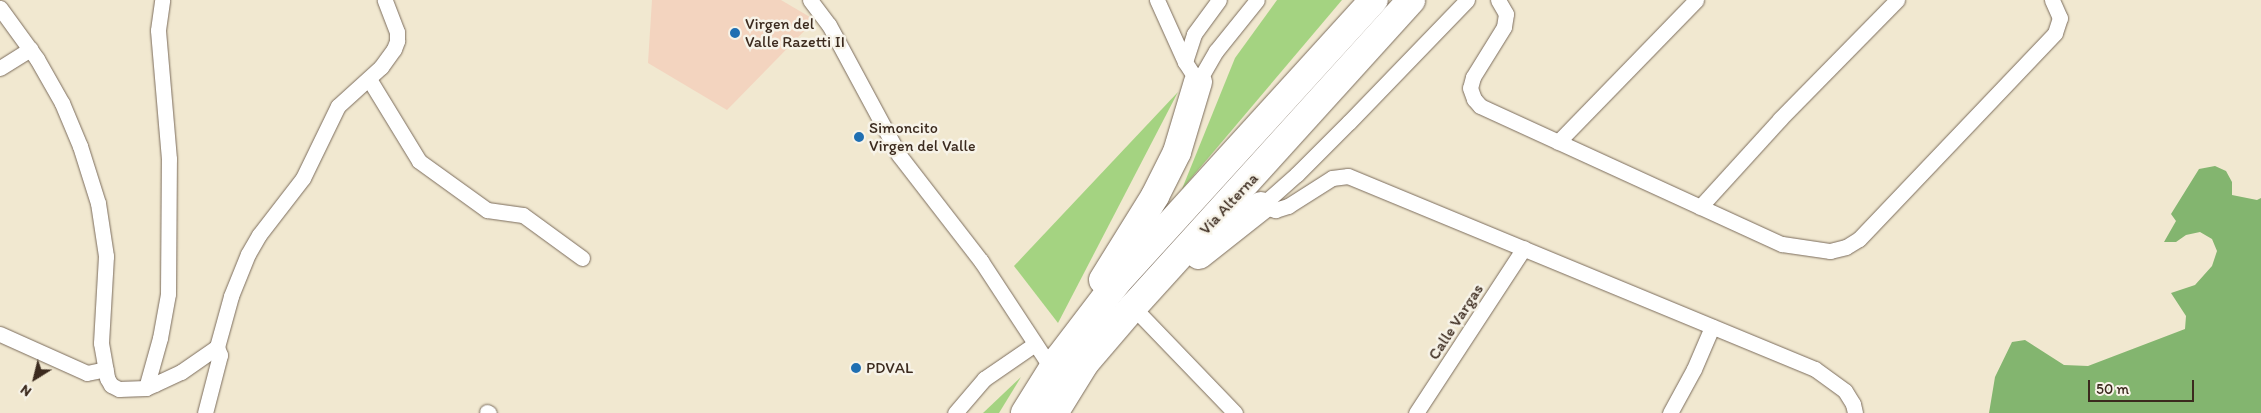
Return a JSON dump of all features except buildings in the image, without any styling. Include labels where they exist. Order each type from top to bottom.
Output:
[{"type":"highway","name":"Vía Alterna","points":[[1025,413],[1056,363],[1118,281],[1374,0]]},
{"type":"highway","name":"Vía Alterna","points":[[1054,413],[1085,363],[1412,0]]},
{"type":"highway","points":[[1056,363],[1108,270],[1155,196],[1177,152],[1191,72]]},
{"type":"highway","points":[[1134,307],[1261,206]]},
{"type":"street","points":[[146,388],[160,338],[168,294],[169,159],[158,30],[162,0]]},
{"type":"street","points":[[205,413],[220,355],[217,347],[235,282],[248,254],[259,235],[303,178],[338,106],[381,67],[397,41],[397,32],[385,0]]},
{"type":"street","points":[[810,0],[829,25],[899,155],[981,260],[1035,344],[1056,363]]},
{"type":"street","points":[[1157,0],[1191,72]]},
{"type":"street","points":[[1191,72],[1194,34],[1219,0]]},
{"type":"street","points":[[1191,72],[1216,51],[1257,0]]},
{"type":"street","points":[[1261,206],[1297,174],[1467,0]]},
{"type":"street","points":[[1498,0],[1506,14],[1504,27],[1473,78],[1471,94],[1480,106],[1782,244],[1830,251],[1853,244],[2055,33],[2060,18],[2052,0]]},
{"type":"street","points":[[1558,142],[1696,0]]},
{"type":"street","points":[[1700,207],[1780,119],[1897,0]]},
{"type":"street","points":[[0,8],[30,49],[62,103],[80,146],[98,203],[106,256],[101,343],[107,378],[115,387],[146,388],[181,372],[217,347]]},
{"type":"street","points":[[0,68],[30,49]]},
{"type":"street","points":[[369,79],[418,161],[487,210],[523,215],[582,258]]},
{"type":"street","points":[[1261,206],[1275,210],[1288,206],[1332,178],[1348,176],[1815,369],[1845,391],[1853,404],[1855,413]]},
{"type":"street","name":"Calle Vargas","points":[[1416,413],[1524,248]]},
{"type":"street","points":[[1134,307],[1235,413]]},
{"type":"street","points":[[1670,413],[1694,369],[1712,327]]},
{"type":"street","points":[[0,334],[87,374],[106,369]]},
{"type":"street","points":[[955,413],[984,379],[1035,344]]},
{"type":"shaded area","points":[[652,0],[781,0],[815,20],[727,110],[648,63]]},
{"type":"green space","points":[[1277,0],[1342,0],[1182,189],[1235,58]]},
{"type":"green space","points":[[1178,92],[1058,323],[1014,266]]},
{"type":"green space","points":[[2215,166],[2226,171],[2232,182],[2232,195],[2257,200],[2261,198],[2261,413],[1989,413],[1995,377],[2012,342],[2025,340],[2064,365],[2088,366],[2185,329],[2186,316],[2171,293],[2195,285],[2212,266],[2217,251],[2212,239],[2200,232],[2186,235],[2176,242],[2164,242],[2176,221],[2171,214],[2199,169]]},
{"type":"green space","points":[[1021,377],[999,413],[983,413]]},
{"type":"place","name":"Virgen del Valle Razetti II","points":[[735,33]]},
{"type":"place","name":"Simoncito Virgen del Valle","points":[[859,137]]},
{"type":"place","name":"PDVAL","points":[[856,368]]}]
